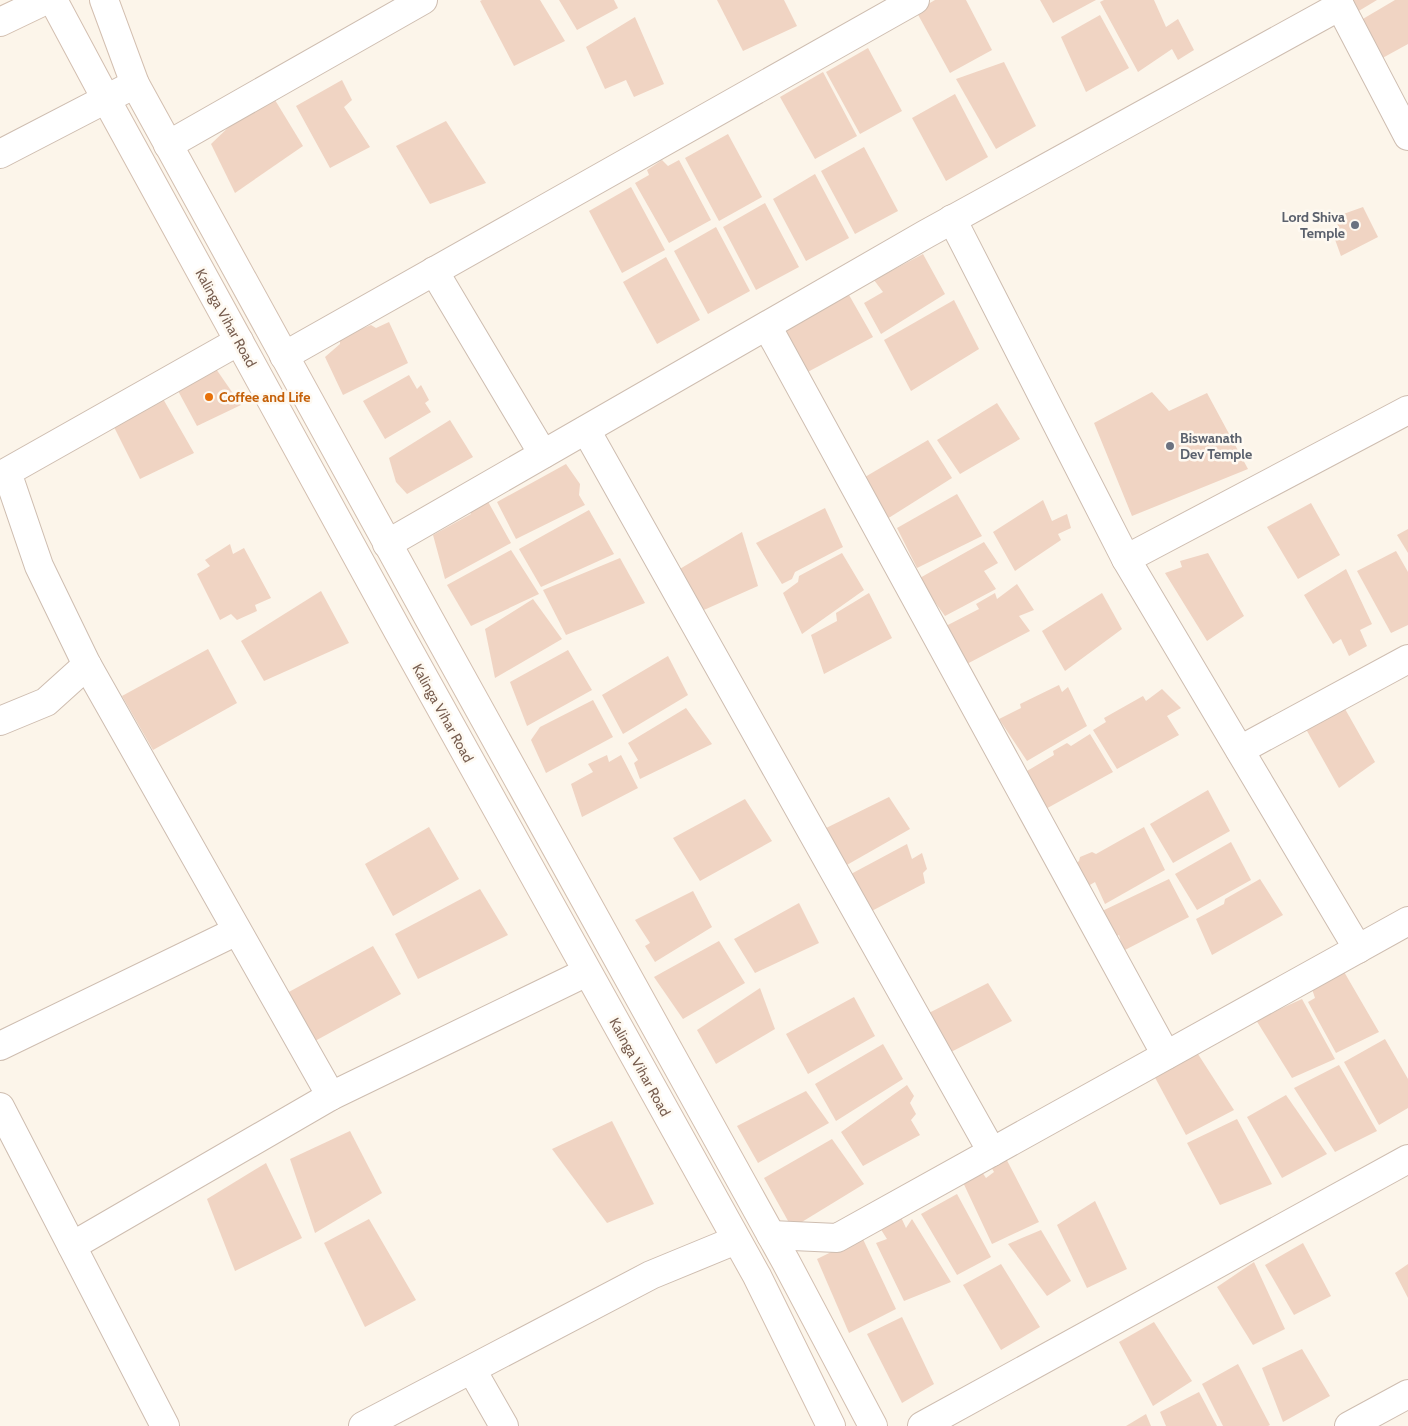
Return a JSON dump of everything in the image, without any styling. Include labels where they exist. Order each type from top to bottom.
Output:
[{"type":"street","points":[[0,22],[46,0]]},
{"type":"street","name":"Kalinga Vihar Road","points":[[53,0],[239,341],[756,1276],[832,1426]]},
{"type":"street","points":[[104,0],[134,84],[787,1264],[874,1426]]},
{"type":"street","points":[[168,145],[423,0]]},
{"type":"street","points":[[284,356],[915,0]]},
{"type":"street","points":[[387,544],[952,219],[1338,3],[1408,136]]},
{"type":"street","points":[[0,154],[134,84]]},
{"type":"street","points":[[952,219],[1126,559],[1358,949]]},
{"type":"street","points":[[434,271],[543,454]]},
{"type":"street","points":[[767,326],[1166,1055]]},
{"type":"street","points":[[239,341],[3,474],[39,566],[87,665],[331,1096]]},
{"type":"street","points":[[1126,559],[1408,410]]},
{"type":"street","points":[[586,430],[992,1152]]},
{"type":"street","points":[[0,721],[46,702],[87,665]]},
{"type":"street","points":[[1240,750],[1405,667]]},
{"type":"street","points":[[771,1235],[837,1238],[1408,921]]},
{"type":"street","points":[[0,1046],[237,930]]},
{"type":"street","points":[[72,1246],[331,1096],[587,972]]},
{"type":"street","points":[[0,1106],[165,1426]]},
{"type":"street","points":[[922,1426],[1408,1159]]},
{"type":"street","points":[[363,1426],[651,1275],[730,1229],[752,1203]]},
{"type":"street","points":[[756,1276],[787,1264]]},
{"type":"street","points":[[472,1370],[504,1426]]},
{"type":"street","points":[[1350,1426],[1408,1394]]},
{"type":"building","points":[[540,0],[565,41],[514,66],[480,1]]},
{"type":"building","points":[[559,0],[614,0],[618,8],[577,30]]},
{"type":"building","points":[[717,0],[784,0],[797,26],[743,51]]},
{"type":"building","points":[[935,0],[966,0],[992,50],[950,73],[916,11]]},
{"type":"building","points":[[1040,0],[1096,0],[1053,23]]},
{"type":"building","points":[[1104,0],[1154,0],[1166,27],[1178,19],[1194,50],[1178,60],[1172,49],[1138,72],[1100,2]]},
{"type":"building","points":[[1343,0],[1377,0],[1352,15]]},
{"type":"building","points":[[1395,0],[1408,0],[1408,44],[1377,61],[1356,23]]},
{"type":"building","points":[[1100,15],[1129,68],[1086,92],[1061,37]]},
{"type":"building","points":[[635,17],[664,84],[634,97],[626,80],[605,89],[586,47]]},
{"type":"building","points":[[868,48],[902,111],[860,134],[826,72]]},
{"type":"building","points":[[1004,62],[1036,126],[996,149],[956,79]]},
{"type":"building","points":[[823,72],[857,136],[815,159],[780,97]]},
{"type":"building","points":[[342,80],[352,100],[344,107],[370,147],[330,168],[296,106]]},
{"type":"building","points":[[955,94],[988,157],[946,181],[912,118]]},
{"type":"building","points":[[275,100],[303,146],[235,193],[211,144],[235,121]]},
{"type":"building","points":[[446,121],[486,183],[430,204],[396,146]]},
{"type":"building","points":[[728,134],[762,197],[719,221],[685,158]]},
{"type":"building","points":[[864,147],[898,211],[855,234],[821,171]]},
{"type":"building","points":[[662,160],[668,166],[679,160],[711,220],[669,243],[635,183],[649,175],[647,170]]},
{"type":"building","points":[[815,174],[849,238],[806,261],[773,199]]},
{"type":"building","points":[[631,187],[665,250],[622,273],[589,211]]},
{"type":"building","points":[[765,203],[799,267],[756,290],[723,227]]},
{"type":"building","name":"Lord Shiva Temple","points":[[1363,207],[1378,237],[1341,256],[1333,234],[1341,234],[1335,217]]},
{"type":"building","points":[[716,227],[750,291],[708,314],[674,251]]},
{"type":"building","points":[[923,254],[945,294],[881,334],[864,303],[883,292],[874,280]]},
{"type":"building","points":[[666,257],[700,320],[657,344],[623,282]]},
{"type":"building","points":[[849,295],[873,337],[804,374],[780,332]]},
{"type":"building","points":[[954,300],[979,349],[911,391],[884,340]]},
{"type":"building","points":[[389,322],[408,363],[343,395],[325,357],[340,344],[340,338],[371,325],[376,328]]},
{"type":"building","name":"Coffee and Life","points":[[214,366],[241,405],[197,426],[177,389]]},
{"type":"building","points":[[409,375],[417,389],[421,385],[429,400],[425,403],[431,412],[385,439],[363,401]]},
{"type":"building","name":"Biswanath Dev Temple","points":[[1152,392],[1169,411],[1207,393],[1248,469],[1132,516],[1094,423]]},
{"type":"building","points":[[162,397],[194,453],[140,479],[111,421]]},
{"type":"building","points":[[997,403],[1020,439],[960,474],[937,440]]},
{"type":"building","points":[[450,420],[473,457],[407,494],[396,482],[389,458]]},
{"type":"building","points":[[928,440],[952,478],[887,519],[865,477]]},
{"type":"building","points":[[566,464],[580,484],[579,495],[585,505],[516,539],[497,502]]},
{"type":"building","points":[[957,494],[982,536],[917,568],[897,528]]},
{"type":"building","points":[[486,498],[511,543],[445,579],[433,535],[471,514],[469,509]]},
{"type":"building","points":[[1043,500],[1052,521],[1067,514],[1071,528],[1058,534],[1061,540],[1015,571],[993,532]]},
{"type":"building","points":[[1311,503],[1340,555],[1298,579],[1267,527]]},
{"type":"building","points":[[825,508],[843,547],[795,572],[792,579],[782,584],[756,543]]},
{"type":"building","points":[[589,510],[614,554],[541,587],[519,549]]},
{"type":"building","points":[[1408,529],[1408,553],[1397,535]]},
{"type":"building","points":[[742,532],[758,586],[697,613],[673,573]]},
{"type":"building","points":[[984,542],[998,563],[984,571],[996,589],[945,616],[918,579]]},
{"type":"building","points":[[230,544],[233,554],[244,548],[271,598],[255,605],[257,611],[237,620],[231,614],[220,620],[197,574],[210,566],[205,560]]},
{"type":"building","points":[[511,550],[539,594],[471,626],[447,585]]},
{"type":"building","points":[[1396,551],[1408,572],[1408,625],[1391,633],[1357,571]]},
{"type":"building","points":[[842,553],[864,590],[802,634],[783,593],[798,582],[799,576]]},
{"type":"building","points":[[1208,553],[1244,616],[1207,641],[1165,573],[1182,567],[1180,561]]},
{"type":"building","points":[[620,558],[645,603],[566,635],[543,590]]},
{"type":"building","points":[[1346,569],[1372,624],[1360,630],[1367,646],[1349,656],[1341,639],[1333,644],[1304,595]]},
{"type":"building","points":[[1017,584],[1034,610],[1019,616],[1030,631],[963,666],[944,627],[979,609],[976,604],[995,593],[997,599]]},
{"type":"building","points":[[321,591],[349,643],[264,681],[241,641]]},
{"type":"building","points":[[869,593],[892,638],[824,674],[811,635],[837,621],[836,613]]},
{"type":"building","points":[[1102,593],[1122,629],[1065,671],[1042,631]]},
{"type":"building","points":[[533,599],[562,639],[495,678],[485,629]]},
{"type":"building","points":[[208,649],[237,703],[153,750],[122,696]]},
{"type":"building","points":[[568,650],[592,690],[527,726],[510,682]]},
{"type":"building","points":[[668,656],[688,695],[623,734],[602,695]]},
{"type":"building","points":[[1059,685],[1062,692],[1068,687],[1087,726],[1027,761],[999,719],[1021,708],[1020,704]]},
{"type":"building","points":[[1162,689],[1181,708],[1167,716],[1179,735],[1117,769],[1093,730],[1106,722],[1104,718],[1143,696],[1146,701]]},
{"type":"building","points":[[593,700],[613,737],[546,773],[531,740],[540,727]]},
{"type":"building","points":[[1340,700],[1375,762],[1339,788],[1302,722]]},
{"type":"building","points":[[686,708],[712,744],[640,779],[634,763],[638,760],[628,743]]},
{"type":"building","points":[[1090,734],[1113,772],[1042,811],[1027,771],[1054,755],[1053,751],[1067,743],[1071,746]]},
{"type":"building","points":[[607,755],[609,762],[621,755],[638,788],[582,817],[571,784],[593,772],[588,764]]},
{"type":"building","points":[[1208,790],[1230,831],[1173,863],[1150,824]]},
{"type":"building","points":[[889,797],[910,829],[838,870],[818,832]]},
{"type":"building","points":[[745,799],[772,841],[700,881],[673,838]]},
{"type":"building","points":[[429,827],[459,879],[393,916],[365,864]]},
{"type":"building","points":[[1144,827],[1165,870],[1105,904],[1095,882],[1083,889],[1073,866],[1079,861],[1080,857],[1092,852],[1096,854]]},
{"type":"building","points":[[1231,842],[1251,880],[1197,910],[1175,874]]},
{"type":"building","points":[[907,844],[912,859],[922,853],[927,869],[923,873],[925,883],[866,914],[851,874]]},
{"type":"building","points":[[1169,879],[1189,917],[1123,951],[1119,935],[1111,939],[1098,913]]},
{"type":"building","points":[[1260,879],[1283,915],[1212,955],[1196,919],[1224,904],[1225,899]]},
{"type":"building","points":[[480,889],[508,935],[418,979],[395,934]]},
{"type":"building","points":[[693,891],[712,927],[655,962],[645,946],[650,943],[635,920]]},
{"type":"building","points":[[799,903],[819,943],[755,973],[734,939]]},
{"type":"building","points":[[719,941],[745,983],[683,1019],[654,977]]},
{"type":"building","points":[[373,946],[401,994],[315,1041],[287,993]]},
{"type":"building","points":[[1343,970],[1379,1032],[1336,1053],[1308,1002],[1315,998],[1312,989]]},
{"type":"building","points":[[988,983],[1012,1021],[945,1055],[917,1019]]},
{"type":"building","points":[[760,988],[775,1029],[716,1064],[697,1030]]},
{"type":"building","points":[[854,997],[875,1036],[808,1074],[786,1034]]},
{"type":"building","points":[[1302,999],[1335,1059],[1292,1078],[1256,1020]]},
{"type":"building","points":[[1385,1039],[1408,1079],[1408,1108],[1379,1125],[1344,1062]]},
{"type":"building","points":[[883,1044],[903,1079],[836,1121],[815,1084]]},
{"type":"building","points":[[1196,1051],[1234,1110],[1186,1135],[1152,1072]]},
{"type":"building","points":[[1339,1065],[1377,1131],[1335,1152],[1294,1088]]},
{"type":"building","points":[[907,1085],[914,1096],[910,1103],[916,1114],[911,1120],[920,1135],[863,1166],[841,1132]]},
{"type":"building","points":[[806,1091],[829,1123],[758,1163],[737,1126]]},
{"type":"building","points":[[1286,1095],[1327,1154],[1282,1178],[1247,1117]]},
{"type":"building","points":[[1237,1119],[1272,1184],[1220,1205],[1187,1143]]},
{"type":"building","points":[[612,1121],[654,1204],[607,1223],[552,1149]]},
{"type":"building","points":[[350,1131],[382,1193],[315,1233],[290,1159]]},
{"type":"building","points":[[832,1139],[864,1184],[792,1228],[764,1178]]},
{"type":"building","points":[[1000,1147],[1039,1222],[992,1244],[960,1176],[978,1166],[986,1178],[994,1172],[987,1160]]},
{"type":"building","points":[[266,1163],[302,1238],[235,1271],[207,1199]]},
{"type":"building","points":[[957,1194],[991,1257],[957,1275],[921,1214]]},
{"type":"building","points":[[1095,1201],[1127,1269],[1087,1288],[1057,1225]]},
{"type":"building","points":[[900,1215],[906,1228],[912,1219],[951,1282],[904,1301],[876,1243],[887,1239],[880,1228]]},
{"type":"building","points":[[369,1219],[416,1300],[365,1327],[324,1243]]},
{"type":"building","points":[[1041,1230],[1071,1281],[1047,1296],[1008,1244]]},
{"type":"building","points":[[862,1237],[896,1309],[849,1333],[817,1259]]},
{"type":"building","points":[[1303,1243],[1331,1296],[1294,1315],[1265,1265]]},
{"type":"building","points":[[1254,1262],[1285,1329],[1253,1345],[1217,1287]]},
{"type":"building","points":[[1001,1264],[1040,1327],[1001,1350],[963,1285]]},
{"type":"building","points":[[1408,1264],[1408,1298],[1395,1273]]},
{"type":"building","points":[[902,1317],[934,1384],[902,1403],[867,1334]]},
{"type":"building","points":[[1154,1322],[1192,1381],[1153,1406],[1119,1342]]},
{"type":"building","points":[[1302,1349],[1330,1396],[1283,1422],[1262,1368]]},
{"type":"building","points":[[1238,1364],[1270,1425],[1223,1426],[1202,1384]]},
{"type":"building","points":[[1199,1392],[1217,1426],[1166,1426],[1160,1412]]},
{"type":"building","points":[[1146,1414],[1151,1426],[1126,1426]]},
{"type":"place","name":"Lord Shiva Temple","points":[[1355,225]]},
{"type":"place","name":"Coffee and Life","points":[[209,397]]},
{"type":"place","name":"Biswanath Dev Temple","points":[[1170,446]]}]
